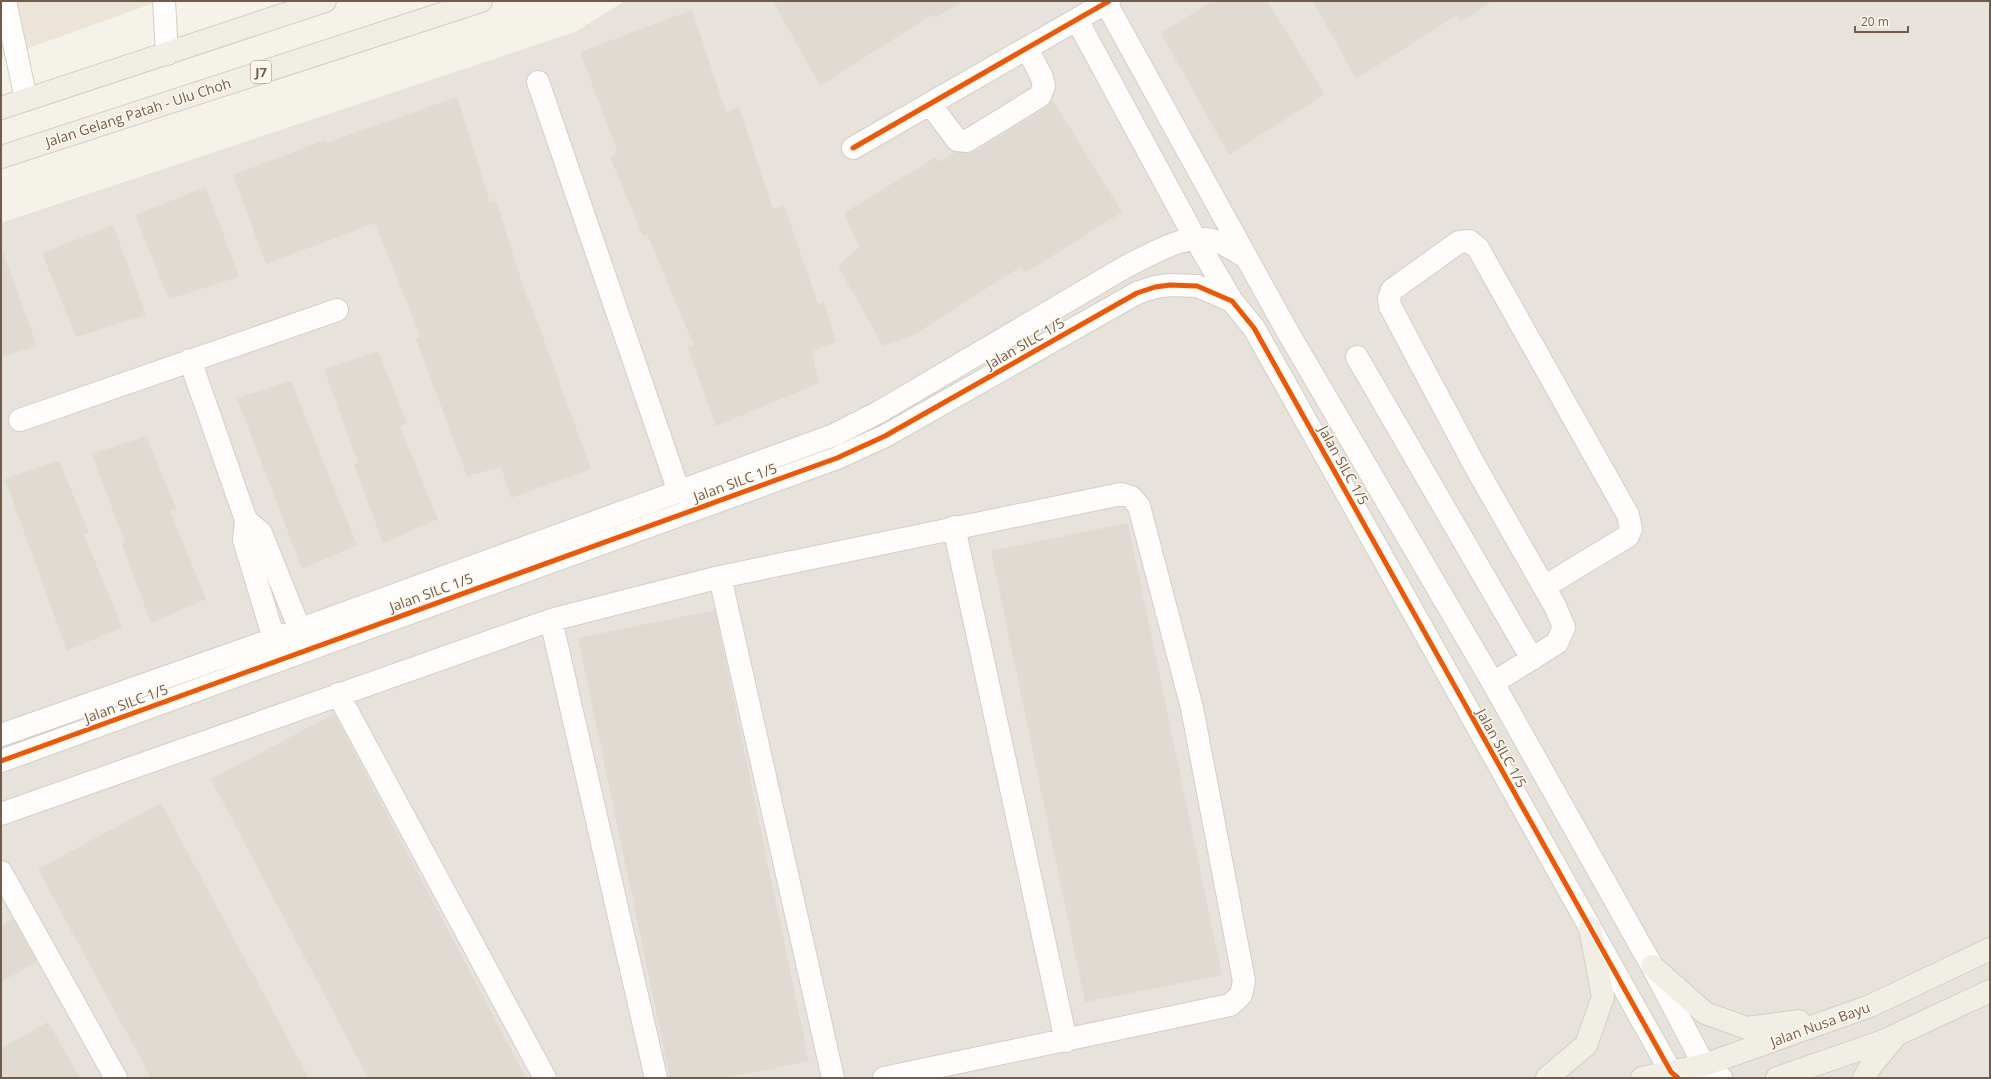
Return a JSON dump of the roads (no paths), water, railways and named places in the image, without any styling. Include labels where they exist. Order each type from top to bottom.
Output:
[{"type":"main road","points":[[1,108],[325,1]]},
{"type":"main road","name":"Jalan Gelang Patah - Ulu Choh","points":[[1,157],[481,1]]},
{"type":"main road","points":[[1547,1078],[1586,1044],[1603,997],[1590,928]]},
{"type":"main road","name":"Jalan Nusa Bayu","points":[[1642,1078],[1713,1072],[1870,1006],[1990,949]]},
{"type":"main road","points":[[1652,966],[1705,1013],[1747,1028],[1787,1024],[1870,1006]]},
{"type":"main road","points":[[1777,1078],[1881,1042],[1990,992]]},
{"type":"main road","points":[[1864,1078],[1870,1066],[1897,1034]]},
{"type":"street","points":[[5,1],[26,99]]},
{"type":"street","points":[[164,1],[166,54]]},
{"type":"street","points":[[853,148],[1108,2],[1156,94],[1246,258]]},
{"type":"street","points":[[1077,20],[1195,238],[1232,301]]},
{"type":"street","points":[[930,104],[957,140],[967,141],[1040,96],[1044,86],[1041,75],[1027,49]]},
{"type":"street","points":[[538,82],[679,492]]},
{"type":"street","points":[[1126,110],[1156,94]]},
{"type":"street","name":"Jalan SILC 1/5","points":[[1,735],[300,630],[834,435],[880,412],[1127,266],[1169,246],[1195,238],[1219,242],[1246,258],[1493,683],[1713,1072]]},
{"type":"street","points":[[1493,683],[1557,643],[1564,627],[1555,606],[1544,587],[1475,466],[1390,306],[1389,298],[1392,290],[1459,242],[1469,241],[1478,248],[1628,516],[1631,529],[1628,536],[1544,587]]},
{"type":"street","name":"Jalan SILC 1/5","points":[[1,761],[837,458],[885,436],[1137,293],[1155,287],[1170,285],[1197,286],[1232,301],[1254,328],[1674,1075]]},
{"type":"street","points":[[20,420],[337,310]]},
{"type":"street","points":[[1357,357],[1532,659]]},
{"type":"street","points":[[190,360],[246,520],[244,540],[274,639]]},
{"type":"street","points":[[1,814],[551,620],[720,577],[954,527],[1121,494],[1131,497],[1139,506],[1192,708],[1244,981],[1241,996],[1230,1005],[1066,1041],[884,1078]]},
{"type":"street","points":[[246,520],[261,533],[300,630]]},
{"type":"street","points":[[954,527],[1066,1041]]},
{"type":"street","points":[[720,577],[833,1078]]},
{"type":"street","points":[[551,620],[656,1078]]},
{"type":"street","points":[[338,694],[545,1078]]},
{"type":"street","points":[[1,872],[116,1078]]}]
